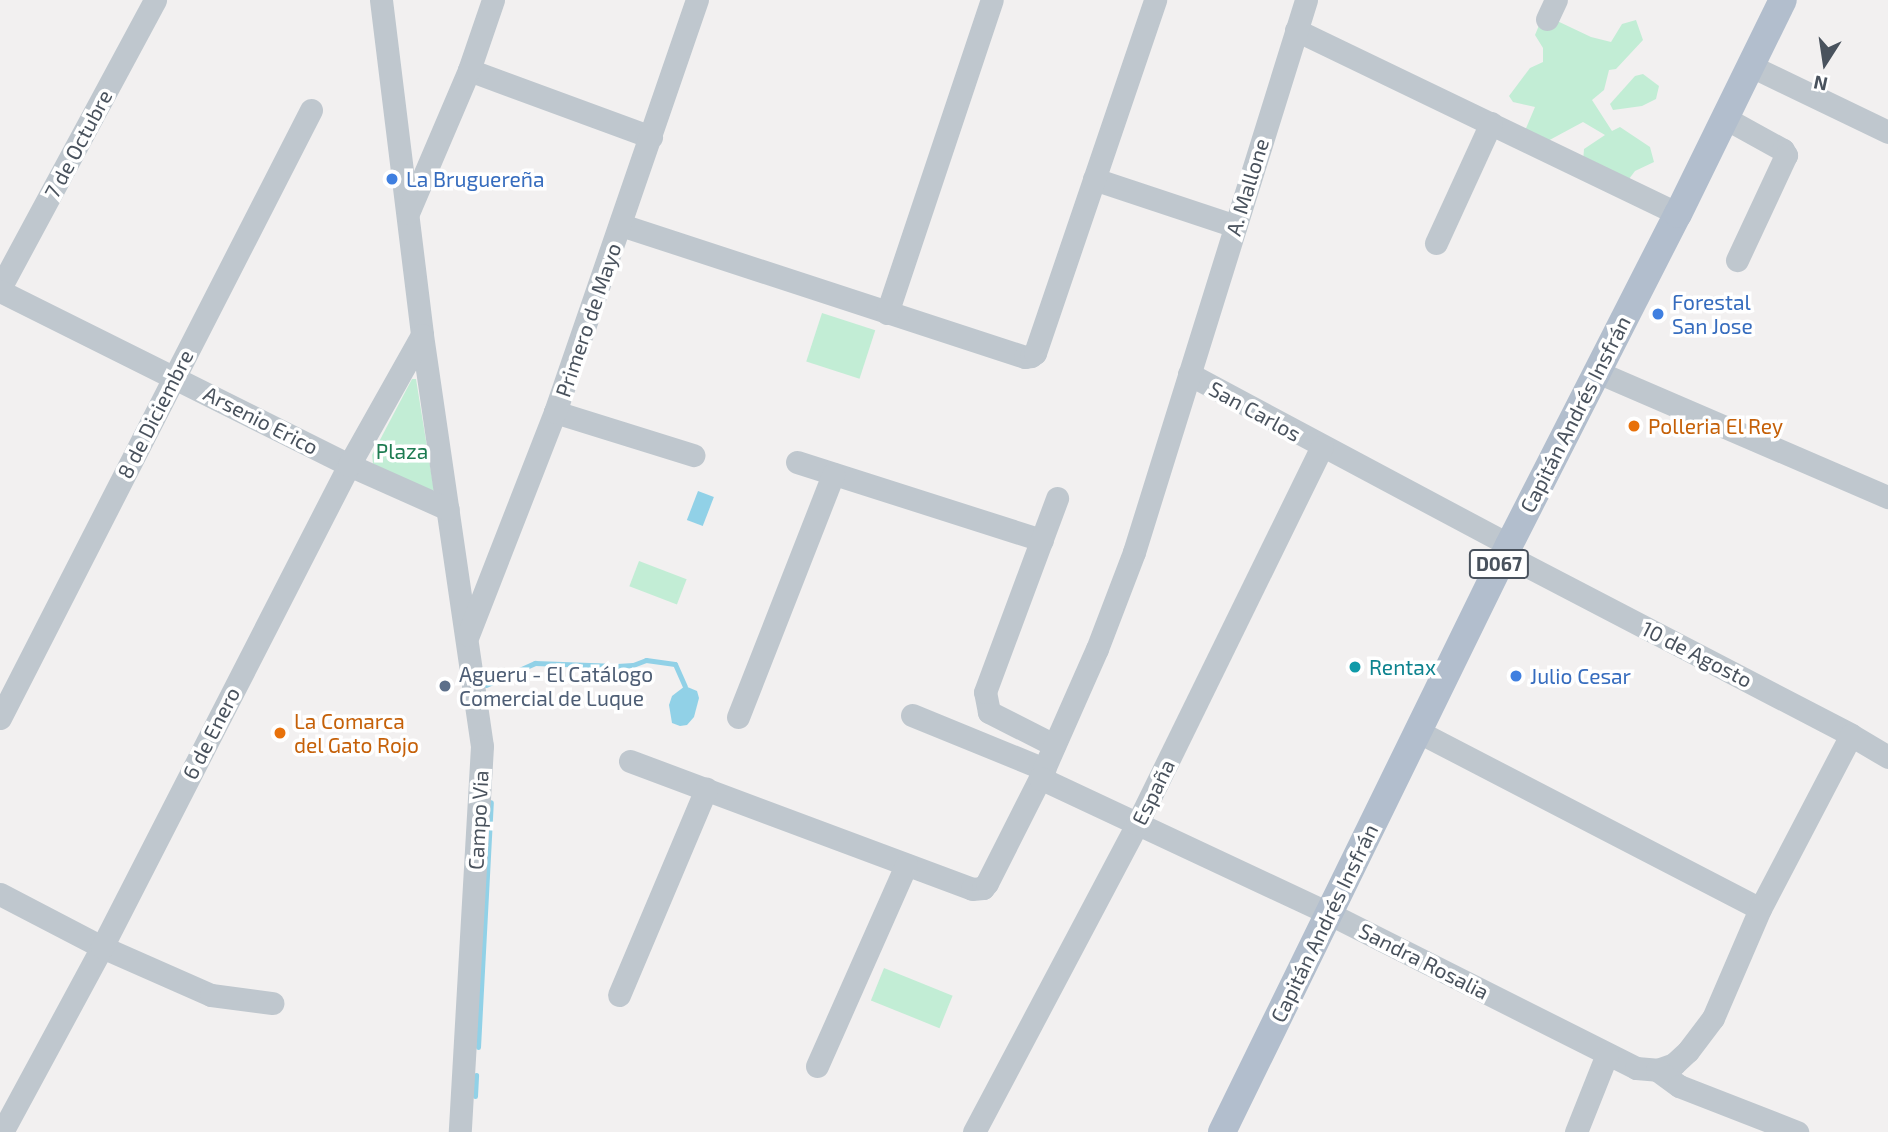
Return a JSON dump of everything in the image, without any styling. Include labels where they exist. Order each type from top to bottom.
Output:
[{"type":"main road","name":"Capitán Andrés Insfrán","points":[[1223,1132],[1506,549],[1678,214],[1783,0]]},
{"type":"street","name":"7 de Octubre","points":[[0,289],[155,0]]},
{"type":"street","name":"Campo Via","points":[[381,0],[422,335],[468,635],[482,746],[460,1132]]},
{"type":"street","points":[[408,213],[469,70],[493,0]]},
{"type":"street","name":"Primero de Mayo","points":[[468,635],[555,412],[697,0]]},
{"type":"street","points":[[887,313],[992,0]]},
{"type":"street","points":[[621,225],[887,313],[1025,357],[1031,356],[1035,352],[1155,0]]},
{"type":"street","name":"A. Mallone","points":[[906,865],[972,889],[983,888],[1042,773],[1097,649],[1134,552],[1307,0]]},
{"type":"street","points":[[1296,30],[1678,214]]},
{"type":"street","points":[[1751,66],[1888,132]]},
{"type":"street","points":[[469,70],[651,137]]},
{"type":"street","name":"8 de Diciembre","points":[[0,718],[311,110]]},
{"type":"street","points":[[1725,118],[1783,150],[1786,155],[1738,260]]},
{"type":"street","points":[[1436,243],[1490,123]]},
{"type":"street","points":[[1094,179],[1235,226]]},
{"type":"street","name":"Arsenio Erico","points":[[0,289],[349,465],[448,509]]},
{"type":"street","name":"6 de Enero","points":[[2,1132],[102,947],[349,465],[422,335]]},
{"type":"street","points":[[1595,372],[1888,497]]},
{"type":"street","name":"San Carlos","points":[[1189,374],[1322,447]]},
{"type":"street","points":[[555,412],[693,455]]},
{"type":"street","name":"10 de Agosto","points":[[1322,447],[1888,757]]},
{"type":"street","name":"España","points":[[974,1132],[1138,824],[1322,447]]},
{"type":"street","points":[[797,462],[1042,540]]},
{"type":"street","points":[[738,717],[833,474]]},
{"type":"street","points":[[1054,745],[989,712],[985,697],[1057,499]]},
{"type":"street","name":"Sandra Rosalia","points":[[912,715],[1042,773],[1138,824],[1328,913],[1636,1068],[1657,1070],[1679,1086],[1797,1132]]},
{"type":"street","points":[[1417,731],[1760,909]]},
{"type":"street","points":[[1657,1070],[1681,1057],[1713,1018],[1760,909],[1851,735]]},
{"type":"street","points":[[630,761],[906,865],[817,1066]]},
{"type":"street","points":[[619,995],[706,789]]},
{"type":"street","points":[[0,894],[102,947],[211,995],[272,1003]]},
{"type":"street","points":[[1576,1132],[1607,1054]]},
{"type":"green space","points":[[1553,19],[1591,37],[1611,42],[1622,24],[1636,20],[1643,40],[1616,69],[1609,70],[1604,90],[1592,100],[1612,131],[1620,127],[1650,147],[1654,162],[1635,171],[1623,187],[1583,162],[1584,149],[1605,135],[1583,122],[1544,143],[1524,133],[1535,107],[1513,102],[1509,96],[1530,68],[1543,62],[1543,48],[1535,35],[1540,23]]},
{"type":"green space","points":[[1643,74],[1659,86],[1656,99],[1642,106],[1613,110],[1610,104],[1635,76]]},
{"type":"green space","points":[[822,313],[875,330],[859,379],[806,362]]},
{"type":"green space","name":"Plaza","points":[[412,379],[416,379],[434,490],[429,493],[373,464],[372,455]]},
{"type":"green space","points":[[639,561],[687,579],[677,604],[629,586]]},
{"type":"green space","points":[[884,968],[953,996],[940,1028],[871,1000]]},
{"type":"water","points":[[698,491],[714,497],[703,526],[687,520]]},
{"type":"water","points":[[685,686],[697,691],[699,698],[694,717],[687,725],[680,726],[672,723],[669,705],[672,696]]},
{"type":"waterway","points":[[486,685],[535,663],[617,666],[633,665],[646,660],[675,664],[685,686]]},
{"type":"waterway","points":[[478,1047],[491,802]]},
{"type":"waterway","points":[[475,1096],[476,1075]]},
{"type":"place","name":"La Bruguereña","points":[[392,179]]},
{"type":"place","name":"Forestal San Jose","points":[[1658,314]]},
{"type":"place","name":"Polleria El Rey","points":[[1634,426]]},
{"type":"place","name":"Rentax","points":[[1355,667]]},
{"type":"place","name":"Julio Cesar","points":[[1516,676]]},
{"type":"place","name":"Agueru - El Catálogo Comercial de Luque","points":[[445,686]]},
{"type":"place","name":"La Comarca del Gato Rojo","points":[[280,733]]}]
